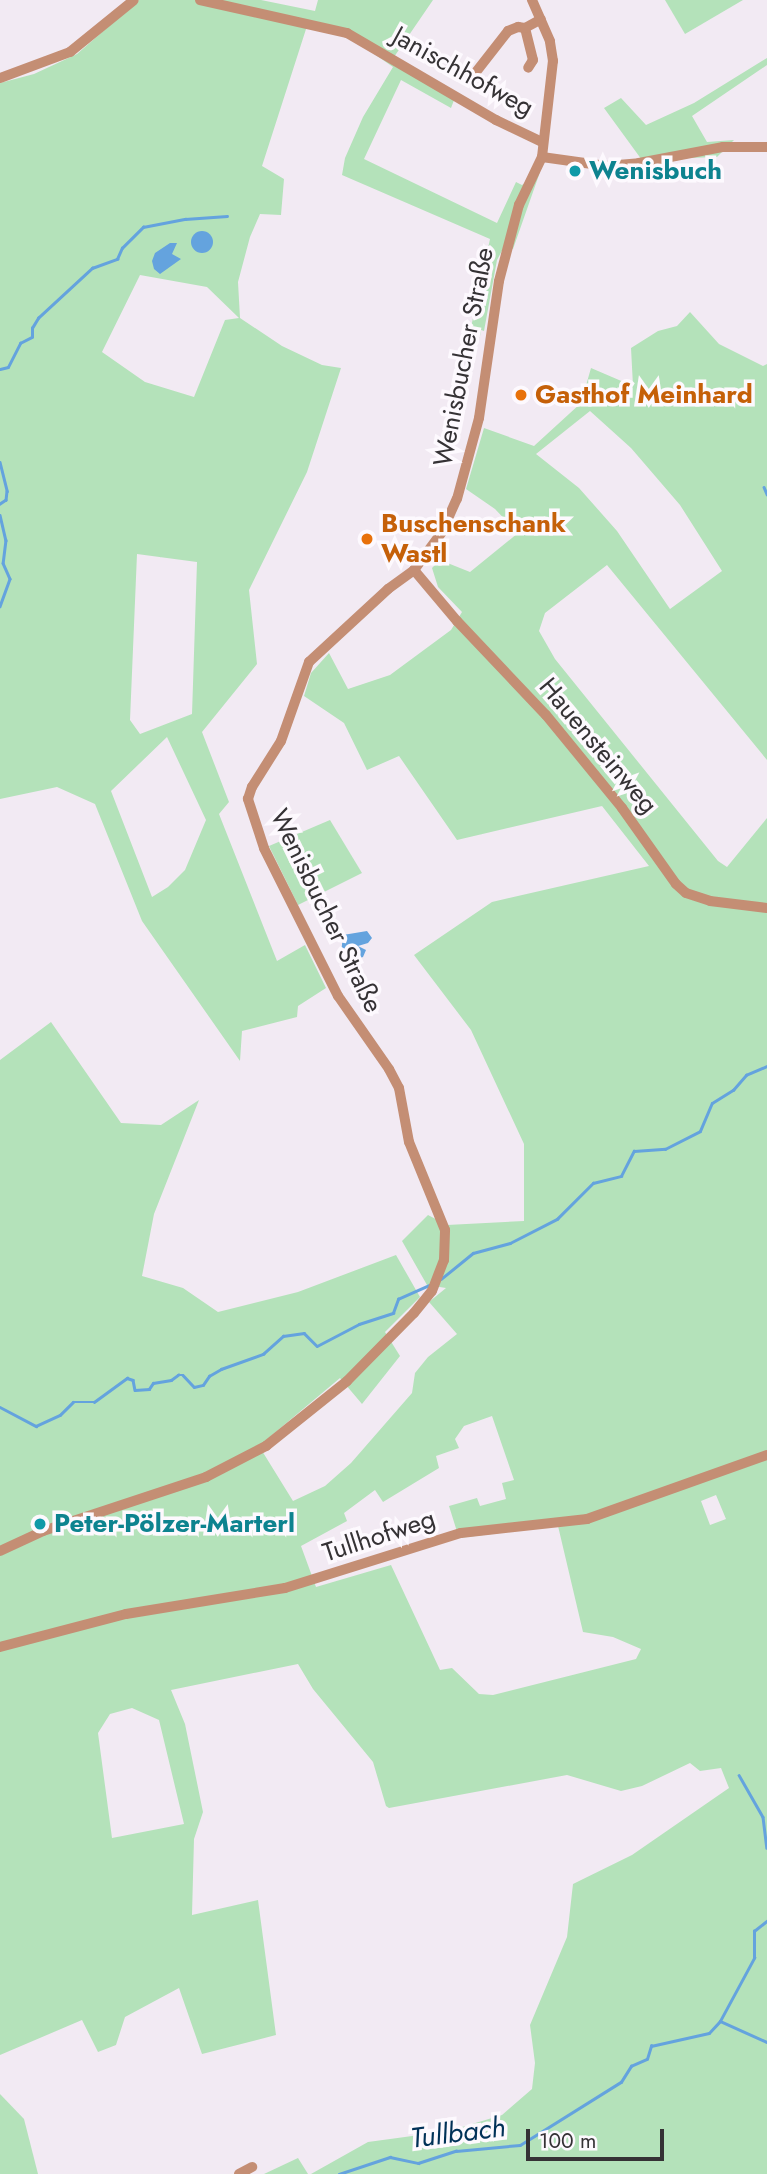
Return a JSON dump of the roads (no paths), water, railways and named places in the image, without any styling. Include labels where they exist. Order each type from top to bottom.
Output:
[{"type":"street","points":[[0,78],[70,52],[134,0]]},
{"type":"street","name":"Janischhofweg","points":[[200,0],[347,33],[496,120],[542,142]]},
{"type":"street","name":"Wenisbucher Straße","points":[[0,1551],[43,1531],[206,1477],[254,1454],[347,1381],[432,1291],[438,1276],[446,1249],[445,1230],[409,1142],[399,1088],[389,1069],[338,996],[264,848],[248,799],[252,787],[281,741],[309,662],[388,589],[414,570],[442,532],[464,479],[479,418],[499,281],[519,205],[542,157],[553,61],[541,19],[532,0]]},
{"type":"street","points":[[476,72],[508,31],[525,28],[541,19]]},
{"type":"street","points":[[525,28],[533,60],[528,68]]},
{"type":"street","points":[[542,157],[606,166],[639,163],[723,147],[767,147]]},
{"type":"street","name":"Hauensteinweg","points":[[414,570],[546,715],[622,808],[676,884],[686,893],[710,901],[767,908]]},
{"type":"street","name":"Tullhofweg","points":[[0,1647],[18,1640],[126,1614],[285,1588],[461,1533],[587,1519],[767,1455]]},
{"type":"street","points":[[239,2174],[252,2167]]},
{"type":"water","points":[[202,231],[210,234],[213,242],[210,250],[202,253],[194,250],[191,242],[194,234]]},
{"type":"water","points":[[170,243],[177,243],[172,254],[181,259],[160,274],[154,269],[152,261],[155,253]]},
{"type":"water","points":[[367,931],[372,938],[368,943],[358,946],[366,950],[363,957],[353,961],[341,954],[343,935]]},
{"type":"waterway","points":[[0,369],[8,367],[20,343],[32,337],[32,328],[38,318],[92,268],[117,259],[122,248],[143,227],[185,219],[227,216]]},
{"type":"waterway","points":[[0,462],[7,491],[6,500],[0,504]]},
{"type":"waterway","points":[[764,487],[767,494]]},
{"type":"waterway","points":[[0,515],[6,540],[3,563],[10,579],[0,606]]},
{"type":"waterway","points":[[441,1279],[473,1253],[510,1243],[557,1219],[593,1183],[621,1176],[634,1151],[665,1149],[700,1131],[712,1103],[733,1090],[746,1075],[767,1066]]},
{"type":"waterway","points":[[0,1407],[36,1426],[60,1415],[73,1402],[94,1402],[127,1378],[133,1380],[135,1390],[149,1389],[153,1383],[171,1380],[178,1375],[183,1375],[194,1387],[203,1385],[209,1376],[221,1369],[263,1354],[283,1336],[304,1333],[317,1346],[359,1324],[393,1313],[398,1299],[429,1285]]},
{"type":"waterway","points":[[739,1775],[763,1817],[767,1848]]},
{"type":"waterway","name":"Tullbach","points":[[339,2174],[390,2157],[418,2163],[456,2151],[520,2145],[621,2082],[631,2066],[647,2059],[651,2046],[709,2033],[720,2021],[754,1958],[754,1931],[767,1921]]},
{"type":"waterway","points":[[720,2021],[767,2042]]},
{"type":"place","name":"Wenisbuch","points":[[575,171]]},
{"type":"place","name":"Gasthof Meinhard","points":[[521,395]]},
{"type":"place","name":"Buschenschank Wastl","points":[[367,539]]},
{"type":"place","name":"Peter-Pölzer-Marterl","points":[[40,1524]]}]
